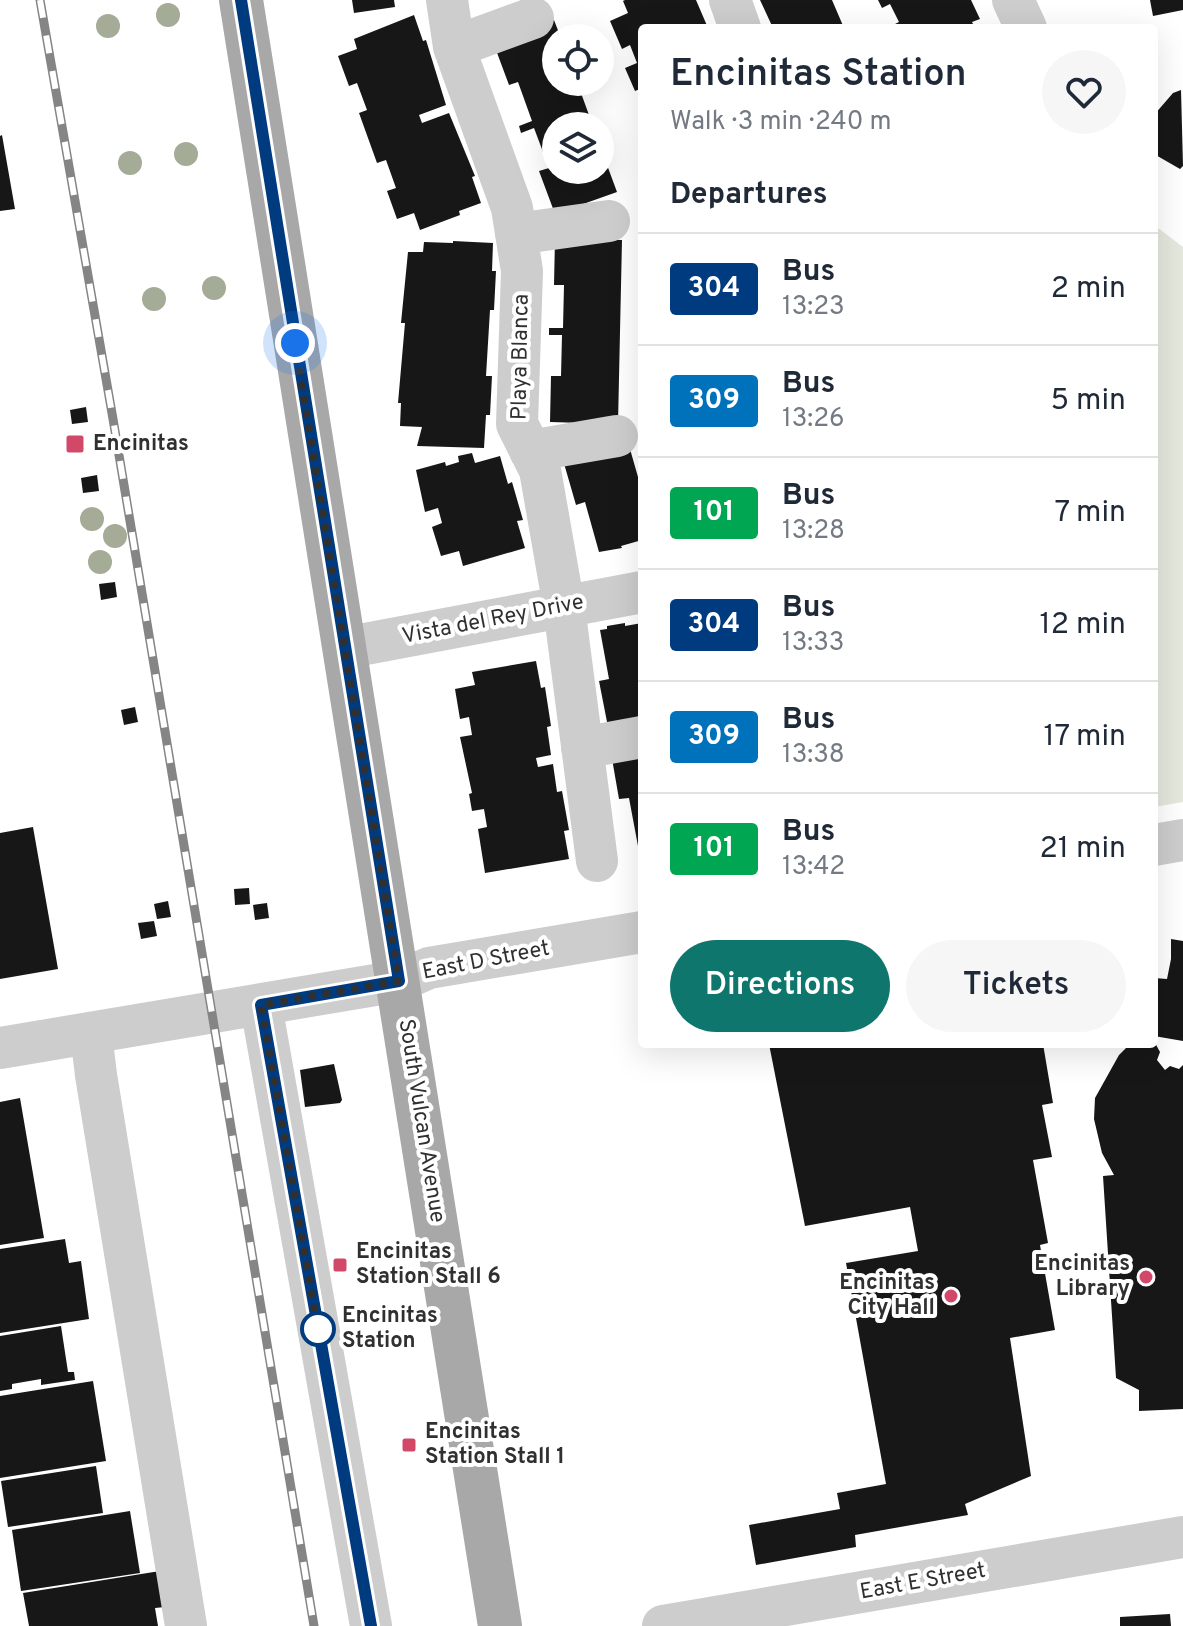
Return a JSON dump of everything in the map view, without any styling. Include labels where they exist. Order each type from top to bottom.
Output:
[{"type":"main road","name":"South Vulcan Avenue","points":[[241,0],[500,1626]]},
{"type":"street","name":"Playa Blanca","points":[[447,0],[454,47],[512,208],[522,271],[517,424],[540,470],[564,607],[597,861]]},
{"type":"street","points":[[730,0],[739,24]]},
{"type":"street","points":[[1013,0],[1024,24]]},
{"type":"street","points":[[454,47],[533,18]]},
{"type":"street","points":[[516,234],[609,221]]},
{"type":"street","points":[[530,451],[617,436]]},
{"type":"street","name":"Vista del Rey Drive","points":[[344,648],[638,593]]},
{"type":"street","points":[[582,748],[638,738]]},
{"type":"street","points":[[1158,844],[1183,840]]},
{"type":"street","name":"East D Street","points":[[0,1048],[399,981],[429,968],[638,933]]},
{"type":"street","points":[[261,1005],[371,1626]]},
{"type":"street","points":[[91,1033],[186,1626]]},
{"type":"street","name":"East E Street","points":[[672,1625],[1183,1537]]},
{"type":"shaded area","points":[[1158,228],[1183,247],[1183,802],[1158,806]]},
{"type":"building","points":[[352,0],[394,0],[395,7],[354,13]]},
{"type":"building","points":[[625,0],[696,0],[706,24],[638,24],[638,90],[635,91],[625,68],[637,63],[630,45],[622,49],[614,24],[610,21],[628,13]]},
{"type":"building","points":[[760,0],[832,0],[842,24],[771,24]]},
{"type":"building","points":[[878,0],[971,0],[980,19],[973,24],[895,24],[899,22],[890,4],[882,8]]},
{"type":"building","points":[[1150,0],[1183,0],[1183,10],[1153,16]]},
{"type":"building","points":[[414,15],[423,41],[426,40],[446,105],[419,115],[422,123],[449,113],[475,176],[472,177],[481,203],[459,211],[460,215],[420,230],[414,213],[397,219],[387,191],[396,188],[386,160],[377,163],[359,113],[367,110],[357,83],[349,86],[338,56],[357,49],[354,39]]},
{"type":"building","points":[[542,24],[542,96],[582,96],[588,112],[542,112],[542,149],[534,128],[521,133],[519,126],[532,121],[518,82],[509,85],[493,42]]},
{"type":"building","points":[[1181,90],[1183,166],[1180,169],[1158,156],[1158,110],[1173,93]]},
{"type":"building","points":[[0,136],[15,209],[0,211]]},
{"type":"building","points":[[544,184],[614,184],[617,192],[555,214]]},
{"type":"building","points":[[555,239],[622,240],[618,424],[550,422],[551,376],[561,376],[562,335],[549,335],[549,328],[563,328],[564,285],[554,285]]},
{"type":"building","points":[[424,242],[493,243],[492,271],[496,271],[494,310],[490,310],[486,376],[492,376],[484,448],[417,446],[422,427],[400,426],[401,403],[398,403],[405,323],[401,323],[408,252],[423,252]]},
{"type":"building","points":[[86,407],[88,422],[72,424],[70,410]]},
{"type":"building","points":[[628,442],[638,477],[638,541],[599,552],[585,502],[576,505],[563,460]]},
{"type":"building","points":[[472,453],[475,463],[500,456],[508,484],[512,482],[523,520],[517,521],[525,548],[463,566],[459,551],[441,556],[432,527],[442,523],[438,508],[425,512],[416,470],[445,462],[446,466],[459,462],[458,456]]},
{"type":"building","points":[[97,475],[99,491],[83,493],[81,478]]},
{"type":"building","points":[[115,582],[117,597],[101,600],[99,584]]},
{"type":"building","points":[[638,624],[638,722],[608,727],[599,681],[609,679],[600,630],[607,629],[607,626]]},
{"type":"building","points":[[536,661],[541,688],[545,687],[551,726],[547,727],[551,755],[536,758],[538,767],[553,764],[557,792],[562,791],[569,830],[564,831],[569,859],[485,873],[478,829],[487,827],[484,809],[472,811],[469,794],[472,793],[460,737],[472,735],[469,717],[460,719],[455,689],[475,685],[472,672]]},
{"type":"building","points":[[135,707],[138,722],[124,725],[121,710]]},
{"type":"building","points":[[638,749],[638,846],[629,798],[619,799],[611,753]]},
{"type":"building","points":[[33,827],[58,969],[0,979],[0,833]]},
{"type":"building","points":[[249,888],[250,904],[235,905],[234,889]]},
{"type":"building","points":[[168,901],[171,917],[157,919],[154,904]]},
{"type":"building","points":[[267,903],[269,918],[255,920],[253,905]]},
{"type":"building","points":[[154,921],[157,936],[141,939],[138,923]]},
{"type":"building","points":[[1171,939],[1183,941],[1183,1041],[1158,1037],[1158,978],[1167,979]]},
{"type":"building","name":"Encinitas City Hall","points":[[770,1048],[1044,1048],[1053,1103],[1042,1105],[1052,1157],[1033,1160],[1048,1243],[1040,1245],[1055,1330],[1010,1338],[1031,1476],[965,1504],[968,1515],[855,1535],[856,1547],[756,1565],[749,1525],[840,1509],[837,1493],[886,1484],[846,1263],[918,1251],[910,1207],[805,1226]]},
{"type":"building","name":"Encinitas Library","points":[[1126,1048],[1158,1048],[1160,1052],[1157,1060],[1165,1070],[1170,1066],[1179,1069],[1183,1065],[1183,1409],[1139,1411],[1139,1390],[1116,1378],[1103,1176],[1114,1175],[1102,1153],[1094,1119],[1095,1098]]},
{"type":"building","points":[[334,1064],[342,1100],[340,1103],[305,1107],[300,1070]]},
{"type":"building","points":[[20,1098],[44,1238],[0,1245],[0,1102]]},
{"type":"building","points":[[65,1239],[69,1263],[81,1261],[89,1319],[0,1333],[0,1249]]},
{"type":"building","points":[[61,1326],[68,1372],[74,1372],[75,1380],[41,1385],[41,1379],[12,1384],[12,1389],[0,1391],[0,1336]]},
{"type":"building","points":[[93,1381],[106,1461],[0,1478],[0,1396]]},
{"type":"building","points":[[96,1466],[103,1513],[8,1527],[1,1481]]},
{"type":"building","points":[[130,1511],[140,1573],[21,1591],[12,1530]]},
{"type":"building","points":[[160,1571],[165,1607],[155,1608],[158,1626],[29,1626],[23,1593]]},
{"type":"building","points":[[1170,1614],[1171,1626],[1120,1626],[1120,1617]]},
{"type":"railway","points":[[40,0],[314,1626]]},
{"type":"bus line","name":"304","points":[[241,0],[399,981],[261,1005],[371,1626]]},
{"type":"place","name":"Encinitas","points":[[75,444]]},
{"type":"place","name":"Encinitas Station Stall 6","points":[[340,1265]]},
{"type":"place","name":"Encinitas Library","points":[[1146,1277]]},
{"type":"place","name":"Encinitas City Hall","points":[[951,1296]]},
{"type":"place","name":"Encinitas Station","points":[[318,1329]]},
{"type":"place","name":"Encinitas Station Stall 1","points":[[409,1445]]},
{"type":"route","points":[[295,343],[399,981],[261,1005],[318,1329]]}]
